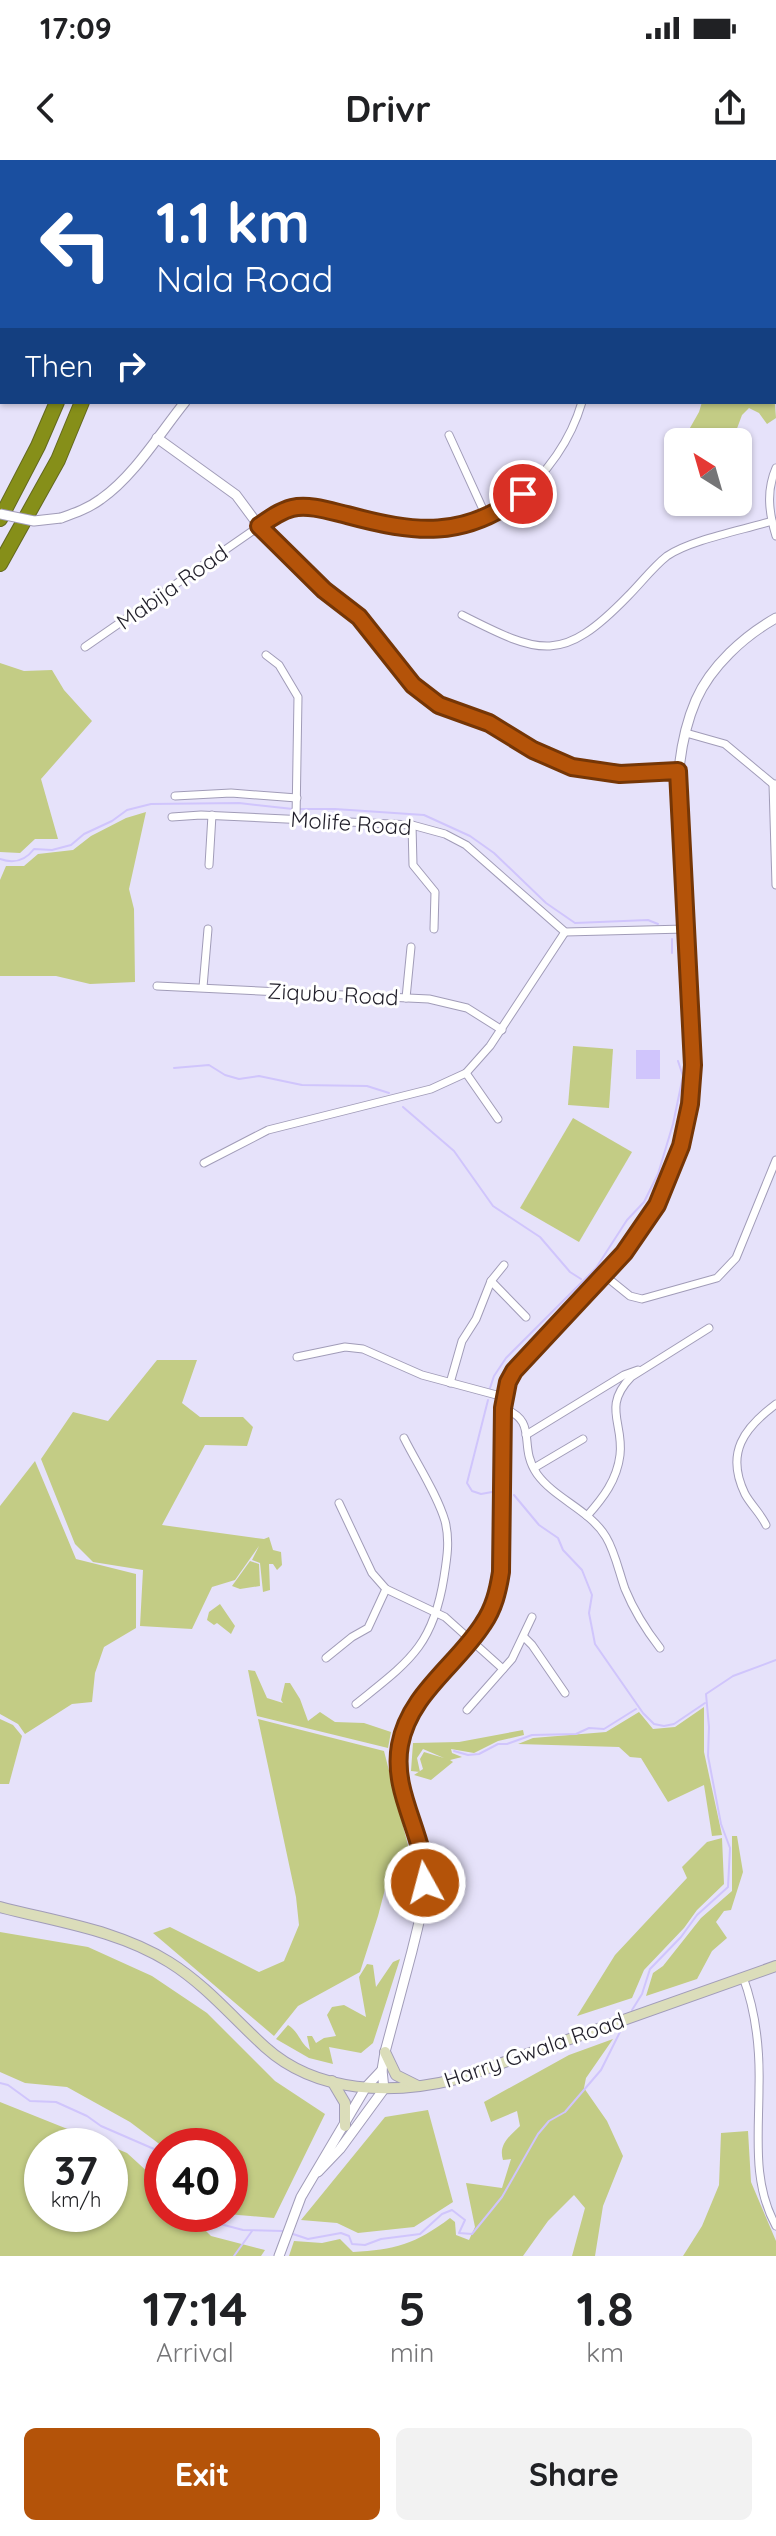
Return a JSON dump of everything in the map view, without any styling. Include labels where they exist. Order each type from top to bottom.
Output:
[{"type":"highway","points":[[0,516],[38,446],[56,404]]},
{"type":"highway","points":[[0,564],[58,460],[81,404]]},
{"type":"main road","name":"Harry Gwala Road","points":[[0,1907],[112,1936],[147,1950],[191,1977],[276,2055],[309,2073],[332,2081],[384,2089],[419,2087],[457,2079],[776,1966]]},
{"type":"main road","points":[[385,2052],[396,2075],[419,2087]]},
{"type":"main road","points":[[332,2081],[345,2103],[345,2126]]},
{"type":"street","points":[[0,516],[34,521],[61,518],[104,497],[125,478],[183,404]]},
{"type":"street","name":"Mabija Road","points":[[85,647],[259,526],[281,512],[296,507],[319,509],[414,530],[454,527],[486,516],[512,502],[538,481],[573,428],[581,404]]},
{"type":"street","points":[[449,435],[486,516]]},
{"type":"street","points":[[157,438],[236,495],[259,526],[324,590],[359,617],[413,685],[439,705],[489,723],[533,750],[572,767],[620,774],[678,771]]},
{"type":"street","points":[[776,468],[770,491],[776,536]]},
{"type":"street","points":[[462,615],[528,646],[553,647],[566,643],[601,621],[657,566],[679,549],[772,521]]},
{"type":"street","points":[[318,2172],[340,2149],[384,2089],[382,2070],[385,2052],[424,1893],[425,1872],[421,1849],[403,1798],[398,1769],[400,1741],[421,1697],[492,1609],[501,1572],[503,1403],[508,1382],[524,1358],[624,1253],[657,1205],[681,1146],[690,1104],[693,1065],[678,771],[694,704],[710,677],[736,648],[774,622]]},
{"type":"street","points":[[266,655],[279,665],[298,697],[296,817]]},
{"type":"street","points":[[686,733],[725,744],[774,784],[776,885]]},
{"type":"street","points":[[175,796],[231,793],[297,800]]},
{"type":"street","points":[[209,865],[212,815]]},
{"type":"street","name":"Molife Road","points":[[172,817],[296,817],[412,825],[445,834],[466,845],[565,932]]},
{"type":"street","points":[[412,825],[413,865],[435,892],[434,929]]},
{"type":"street","points":[[203,987],[208,929]]},
{"type":"street","points":[[204,1163],[268,1130],[431,1089],[466,1073],[502,1030],[565,932],[685,929]]},
{"type":"street","points":[[406,998],[411,947]]},
{"type":"street","name":"Ziqubu Road","points":[[157,986],[406,998],[460,1005],[502,1030]]},
{"type":"street","points":[[466,1073],[498,1119]]},
{"type":"street","points":[[604,1275],[630,1296],[642,1299],[717,1278],[736,1258],[776,1160]]},
{"type":"street","points":[[450,1383],[458,1350],[476,1319],[491,1281],[504,1265]]},
{"type":"street","points":[[491,1281],[526,1317]]},
{"type":"street","points":[[587,1516],[618,1469],[621,1450],[614,1415],[627,1382],[709,1328]]},
{"type":"street","points":[[297,1357],[345,1347],[363,1349],[422,1375],[503,1403],[520,1416],[524,1422],[527,1455],[534,1468],[548,1486],[587,1516],[607,1538],[630,1601],[660,1648]]},
{"type":"street","points":[[526,1435],[624,1375],[643,1369]]},
{"type":"street","points":[[766,1525],[744,1491],[738,1451],[750,1426],[776,1404]]},
{"type":"street","points":[[356,1704],[412,1658],[423,1643],[437,1612],[446,1561],[446,1524],[404,1438]]},
{"type":"street","points":[[534,1468],[583,1439]]},
{"type":"street","points":[[339,1503],[372,1573],[386,1589],[437,1612],[503,1669]]},
{"type":"street","points":[[326,1658],[368,1628],[386,1589]]},
{"type":"street","points":[[467,1710],[503,1669],[524,1637],[532,1617]]},
{"type":"street","points":[[524,1637],[565,1693]]},
{"type":"street","points":[[743,1977],[752,2008],[759,2061],[758,2148],[761,2185],[776,2226]]},
{"type":"street","points":[[279,2256],[301,2197],[366,2087],[382,2070]]},
{"type":"green space","points":[[701,404],[775,404],[776,418],[767,424],[759,413],[749,408],[742,415],[737,428],[690,428]]},
{"type":"green space","points":[[0,663],[24,671],[52,670],[64,690],[92,721],[41,779],[58,839],[35,839],[20,853],[0,852]]},
{"type":"green space","points":[[146,812],[129,889],[134,909],[135,982],[90,984],[56,976],[0,976],[0,880],[6,866],[24,866],[38,854],[73,850],[91,836],[126,818]]},
{"type":"green space","points":[[573,1046],[613,1049],[609,1108],[568,1105]]},
{"type":"green space","points":[[573,1118],[632,1152],[579,1242],[520,1208]]},
{"type":"green space","points":[[157,1360],[197,1360],[182,1403],[200,1417],[243,1417],[253,1427],[247,1446],[205,1445],[162,1525],[264,1539],[269,1537],[273,1550],[281,1552],[282,1565],[277,1570],[269,1564],[270,1590],[263,1592],[260,1563],[252,1560],[259,1546],[235,1580],[212,1587],[192,1629],[140,1626],[143,1570],[93,1562],[75,1544],[41,1459],[73,1412],[108,1421]]},
{"type":"green space","points":[[35,1461],[76,1559],[136,1574],[136,1628],[104,1647],[95,1673],[92,1702],[72,1704],[25,1734],[18,1724],[0,1714],[0,1506]]},
{"type":"green space","points":[[250,1561],[259,1564],[260,1586],[240,1589],[232,1586]]},
{"type":"green space","points":[[220,1604],[235,1626],[231,1634],[217,1623],[214,1625],[207,1620],[209,1612]]},
{"type":"green space","points":[[248,1670],[255,1671],[267,1698],[283,1703],[285,1683],[290,1683],[308,1721],[320,1712],[335,1722],[364,1723],[391,1732],[388,1748],[257,1716]]},
{"type":"green space","points":[[704,1707],[704,1752],[722,1835],[712,1836],[704,1785],[668,1802],[641,1758],[630,1757],[619,1747],[518,1744],[533,1738],[606,1732],[639,1712],[653,1729],[675,1727]]},
{"type":"green space","points":[[0,1719],[13,1725],[22,1736],[9,1784],[0,1784]]},
{"type":"green space","points":[[258,1719],[384,1751],[413,1865],[390,1870],[360,1972],[298,2006],[274,2036],[153,1933],[170,1927],[259,1972],[284,1961],[299,1925],[296,1897]]},
{"type":"green space","points":[[523,1730],[524,1735],[498,1741],[474,1753],[451,1749],[452,1753],[462,1757],[450,1760],[453,1762],[431,1780],[414,1775],[419,1772],[411,1771],[413,1743],[459,1742]],"holes":[[[423,1749],[444,1758],[424,1752],[420,1759],[423,1769],[420,1771],[417,1758]]]},
{"type":"green space","points":[[732,1836],[737,1836],[743,1872],[731,1910],[724,1911],[716,1922],[727,1938],[712,1951],[697,1979],[646,1996],[653,1973],[663,1966],[701,1918],[732,1891]]},
{"type":"green space","points":[[722,1838],[724,1884],[644,1970],[632,1998],[577,2016],[615,1955],[687,1878],[682,1867],[707,1842]]},
{"type":"green space","points":[[0,1932],[88,1947],[152,1976],[207,2013],[275,2081],[325,2114],[274,2218],[248,2216],[248,2128],[144,2128],[144,2132],[67,2087],[25,2083],[0,2072]]},
{"type":"green space","points":[[400,1959],[373,2043],[361,2053],[329,2047],[333,2064],[309,2058],[276,2039],[288,2025],[310,2050],[307,2036],[312,2036],[316,2043],[336,2036],[327,2015],[332,2007],[344,2005],[366,2017],[359,1977],[367,1964],[373,1965],[376,1987],[393,1962]]},
{"type":"green space","points":[[613,2039],[586,2078],[584,2088],[607,2121],[623,2156],[603,2206],[595,2256],[572,2256],[585,2208],[574,2195],[548,2221],[523,2256],[289,2256],[294,2241],[322,2243],[340,2239],[353,2252],[381,2250],[415,2240],[450,2218],[455,2222],[456,2235],[469,2240],[475,2227],[466,2183],[502,2188],[511,2159],[503,2160],[502,2149],[520,2126],[517,2111],[491,2122],[484,2102],[569,2055]]},
{"type":"green space","points":[[0,2102],[65,2128],[24,2128],[24,2232],[128,2232],[128,2154],[144,2169],[144,2232],[207,2232],[211,2236],[265,2250],[261,2256],[0,2256]]},
{"type":"green space","points":[[428,2110],[453,2202],[414,2227],[358,2233],[337,2223],[301,2220],[385,2117]]},
{"type":"green space","points":[[748,2131],[751,2182],[776,2241],[776,2256],[683,2256],[702,2226],[719,2185],[721,2133]]},
{"type":"shaded area","points":[[636,1050],[660,1050],[660,1079],[636,1079]]},
{"type":"waterway","points":[[0,859],[19,860],[34,849],[52,850],[71,845],[84,834],[127,810],[151,804],[239,803],[293,809]]},
{"type":"waterway","points":[[299,809],[424,815],[470,836],[494,853],[546,903],[575,923],[648,920],[658,924]]},
{"type":"waterway","points":[[672,939],[672,953]]},
{"type":"waterway","points":[[490,1388],[506,1358],[596,1268],[627,1220],[644,1202],[658,1174],[673,1124],[683,1076],[678,1061]]},
{"type":"waterway","points":[[174,1068],[209,1065],[239,1079],[259,1076],[302,1085],[367,1086],[389,1093]]},
{"type":"waterway","points":[[403,1107],[454,1151],[493,1206],[540,1237],[570,1272],[581,1279]]},
{"type":"waterway","points":[[488,1400],[467,1483],[472,1491],[481,1494],[492,1492]]},
{"type":"waterway","points":[[514,1495],[539,1525],[558,1538],[563,1550],[582,1570],[592,1595],[589,1613],[595,1644],[643,1713],[654,1724],[664,1726],[674,1724],[705,1703]]},
{"type":"waterway","points":[[632,2010],[642,1994],[650,1969],[697,1915],[728,1887],[730,1848],[721,1824],[708,1756],[706,1694],[733,1676],[776,1660]]},
{"type":"waterway","points":[[454,1751],[479,1754],[498,1744],[532,1735],[576,1734],[589,1728],[604,1729],[636,1709]]},
{"type":"waterway","points":[[290,2233],[308,2239],[341,2233],[349,2236],[352,2244],[365,2245],[381,2239],[420,2234],[442,2214],[452,2210],[465,2220],[459,2233],[472,2234],[502,2197],[538,2134],[549,2121],[565,2112],[601,2070],[623,2026]]},
{"type":"waterway","points":[[0,2083],[8,2085],[30,2101],[56,2102],[144,2145]]},
{"type":"waterway","points":[[248,2230],[283,2231]]},
{"type":"waterway","points":[[234,2256],[252,2231]]},
{"type":"route","points":[[425,1883],[421,1849],[399,1781],[400,1741],[421,1697],[482,1627],[492,1609],[501,1572],[503,1408],[508,1382],[524,1358],[604,1275],[642,1229],[657,1205],[681,1146],[690,1104],[693,1065],[678,771],[620,774],[561,764],[489,723],[439,705],[403,675],[359,617],[324,590],[259,526],[290,508],[306,507],[400,528],[443,529],[486,516],[523,494]]}]
